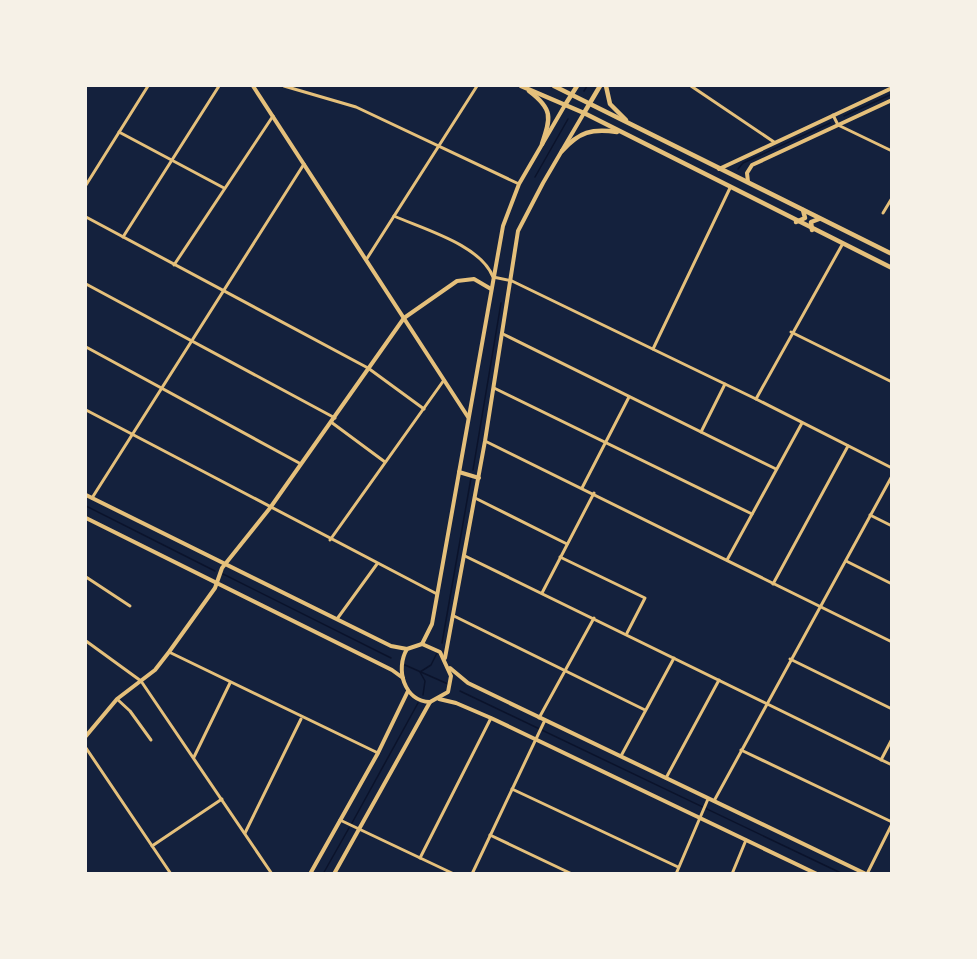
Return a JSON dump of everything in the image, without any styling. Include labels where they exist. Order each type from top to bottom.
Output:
[{"type":"main road","points":[[253,86],[468,417]]},
{"type":"main road","points":[[521,86],[584,113],[891,268]]},
{"type":"main road","points":[[521,86],[542,101],[548,111],[549,121],[542,144]]},
{"type":"main road","points":[[554,86],[891,254]]},
{"type":"main road","points":[[422,644],[429,635],[493,277],[507,214],[519,184],[577,86]]},
{"type":"main road","points":[[445,658],[485,441],[512,281],[518,231],[523,218],[600,86]]},
{"type":"main road","points":[[606,86],[610,104],[630,124]]},
{"type":"main road","points":[[719,169],[891,88]]},
{"type":"main road","points":[[748,183],[747,173],[752,165],[891,100]]},
{"type":"main road","points":[[562,151],[572,140],[588,130],[621,132]]},
{"type":"main road","points":[[796,222],[805,218],[803,210]]},
{"type":"main road","points":[[812,230],[811,222],[821,219]]},
{"type":"main road","points":[[86,736],[117,699],[141,681],[169,652],[215,588],[227,564],[270,508],[404,318],[457,281],[474,279],[491,289]]},
{"type":"main road","points":[[459,472],[478,478]]},
{"type":"main road","points":[[86,495],[391,646],[407,649],[422,644],[434,647],[445,658],[450,668],[451,683],[448,692],[439,699],[422,702],[408,691],[403,678],[402,657],[407,649]]},
{"type":"main road","points":[[86,518],[392,670],[403,678]]},
{"type":"main road","points":[[450,668],[468,683],[539,718],[544,723],[621,756],[707,801],[714,802],[867,873]]},
{"type":"main road","points":[[310,873],[378,753],[408,691]]},
{"type":"main road","points":[[439,699],[456,703],[536,738],[818,873]]},
{"type":"main road","points":[[334,873],[430,702]]},
{"type":"street","points":[[86,185],[148,86]]},
{"type":"street","points":[[123,237],[219,86]]},
{"type":"street","points":[[284,86],[356,107],[519,184]]},
{"type":"street","points":[[366,260],[477,86]]},
{"type":"street","points":[[691,86],[774,142]]},
{"type":"street","points":[[833,115],[838,125],[891,151]]},
{"type":"street","points":[[174,265],[273,116]]},
{"type":"street","points":[[119,132],[224,188]]},
{"type":"street","points":[[92,498],[304,164]]},
{"type":"street","points":[[653,349],[730,188]]},
{"type":"street","points":[[883,213],[891,198]]},
{"type":"street","points":[[394,216],[474,252],[488,266],[493,277],[512,281],[756,399],[891,468]]},
{"type":"street","points":[[86,217],[368,368],[424,409]]},
{"type":"street","points":[[756,399],[791,332],[842,245]]},
{"type":"street","points":[[86,284],[334,418]]},
{"type":"street","points":[[791,332],[891,381]]},
{"type":"street","points":[[503,334],[776,470]]},
{"type":"street","points":[[86,347],[301,464]]},
{"type":"street","points":[[330,540],[444,380]]},
{"type":"street","points":[[702,432],[725,384]]},
{"type":"street","points":[[494,388],[752,514]]},
{"type":"street","points":[[582,488],[629,397]]},
{"type":"street","points":[[86,410],[330,540],[437,594]]},
{"type":"street","points":[[331,422],[385,462]]},
{"type":"street","points":[[727,560],[802,423]]},
{"type":"street","points":[[485,441],[891,642]]},
{"type":"street","points":[[773,584],[848,446]]},
{"type":"street","points":[[714,802],[891,476]]},
{"type":"street","points":[[542,593],[594,494]]},
{"type":"street","points":[[475,498],[567,544]]},
{"type":"street","points":[[870,515],[891,526]]},
{"type":"street","points":[[465,556],[627,633],[891,765]]},
{"type":"street","points":[[560,557],[645,598],[627,633]]},
{"type":"street","points":[[846,561],[891,584]]},
{"type":"street","points":[[337,619],[377,564]]},
{"type":"street","points":[[86,577],[130,606]]},
{"type":"street","points":[[454,616],[645,710]]},
{"type":"street","points":[[539,718],[594,618]]},
{"type":"street","points":[[86,641],[141,681],[272,873]]},
{"type":"street","points":[[169,652],[378,753]]},
{"type":"street","points":[[621,756],[674,658]]},
{"type":"street","points":[[790,660],[891,709]]},
{"type":"street","points":[[666,778],[720,680]]},
{"type":"street","points":[[194,758],[230,683]]},
{"type":"street","points":[[117,699],[130,711],[151,740]]},
{"type":"street","points":[[245,833],[302,718]]},
{"type":"street","points":[[420,858],[490,718]]},
{"type":"street","points":[[472,873],[544,723]]},
{"type":"street","points":[[881,760],[891,739]]},
{"type":"street","points":[[86,748],[171,873]]},
{"type":"street","points":[[741,750],[891,823],[867,873]]},
{"type":"street","points":[[512,789],[678,867]]},
{"type":"street","points":[[152,846],[222,799]]},
{"type":"street","points":[[675,873],[707,801]]},
{"type":"street","points":[[340,820],[453,873]]},
{"type":"street","points":[[490,835],[572,873]]},
{"type":"street","points":[[732,873],[746,840]]},
{"type":"waterway","points":[[584,91],[587,86]]},
{"type":"waterway","points":[[844,116],[892,94]]},
{"type":"waterway","points":[[535,177],[568,119]]},
{"type":"waterway","points":[[738,169],[743,163],[830,123]]},
{"type":"waterway","points":[[473,470],[501,303]]},
{"type":"waterway","points":[[442,643],[471,478]]},
{"type":"waterway","points":[[86,506],[215,571]]},
{"type":"waterway","points":[[223,574],[391,658]]},
{"type":"waterway","points":[[423,695],[425,681],[420,672],[431,665],[437,653]]},
{"type":"waterway","points":[[405,665],[448,684]]},
{"type":"waterway","points":[[460,691],[843,874]]},
{"type":"waterway","points":[[352,823],[418,703]]},
{"type":"waterway","points":[[323,874],[349,828]]}]
